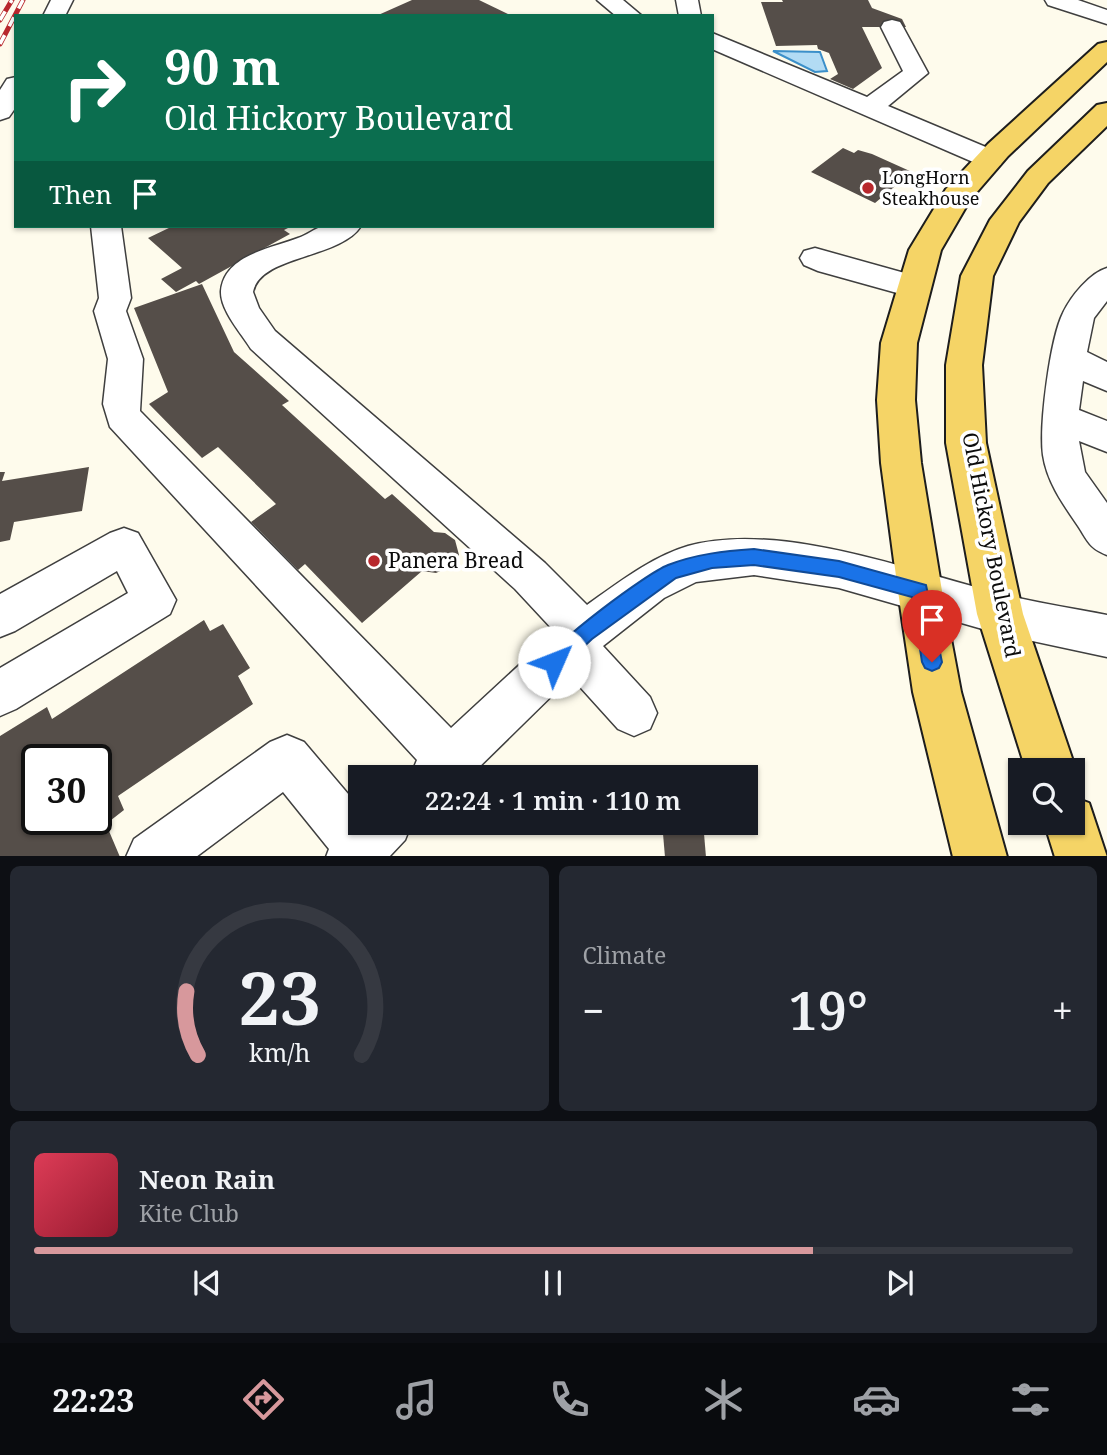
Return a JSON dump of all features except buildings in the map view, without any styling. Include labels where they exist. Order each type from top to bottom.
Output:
[{"type":"main road","points":[[980,856],[937,692],[920,591],[901,463],[896,400],[899,343],[925,250],[957,196],[990,159],[1107,49]]},
{"type":"main road","name":"Old Hickory Boulevard","points":[[1047,758],[1000,614],[966,443],[964,365],[976,276],[1005,220],[1038,177],[1107,111]]},
{"type":"main road","points":[[1075,835],[1082,856]]},
{"type":"street","points":[[608,0],[628,14]]},
{"type":"street","points":[[1056,0],[1107,17]]},
{"type":"street","points":[[1094,0],[1107,4]]},
{"type":"street","points":[[869,108],[916,73],[891,16]]},
{"type":"street","points":[[714,41],[990,159]]},
{"type":"street","points":[[0,112],[14,88]]},
{"type":"street","points":[[342,228],[316,243],[254,266],[242,278],[237,291],[240,301],[262,340],[530,576],[634,713]]},
{"type":"street","points":[[112,229],[115,298],[110,311],[126,365],[119,404],[123,417],[438,765]]},
{"type":"street","points":[[816,258],[829,264],[915,287]]},
{"type":"street","points":[[1107,279],[1078,315],[1060,416],[1059,440],[1063,465],[1072,485],[1107,537]]},
{"type":"street","points":[[1069,358],[1107,378]]},
{"type":"street","points":[[1060,416],[1107,437]]},
{"type":"street","points":[[0,617],[124,546],[155,600],[0,693]]},
{"type":"street","points":[[446,765],[579,639],[671,572],[712,560],[754,557],[839,569],[1000,614],[1107,636]]},
{"type":"street","points":[[152,856],[287,759],[367,842]]},
{"type":"water","points":[[773,51],[820,52],[827,71],[815,72]]},
{"type":"railway","points":[[0,20],[12,0]]},
{"type":"railway","points":[[16,14],[23,0]]},
{"type":"railway","points":[[0,44],[14,17]]},
{"type":"place","name":"LongHorn Steakhouse","points":[[868,188]]},
{"type":"place","name":"Panera Bread","points":[[374,561]]},
{"type":"route","points":[[554,662],[585,633],[649,585],[671,572],[690,564],[712,560],[754,557],[839,569],[920,591],[932,662]]}]
